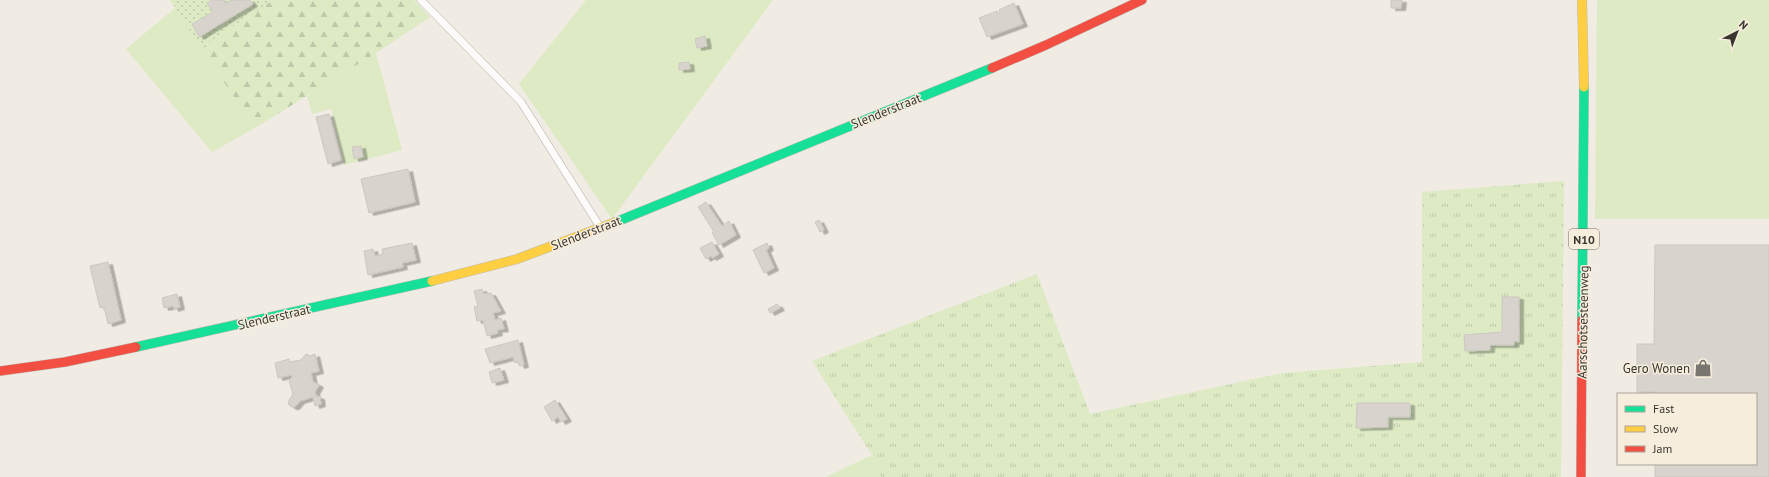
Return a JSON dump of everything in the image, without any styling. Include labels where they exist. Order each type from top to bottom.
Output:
[{"type":"street","name":"Slenderstraat","points":[[0,370],[65,362],[119,351],[462,274],[517,259],[601,228],[1046,45],[1142,0]]},
{"type":"street","name":"Aarschotsesteenweg","points":[[1581,477],[1584,118],[1582,0]]},
{"type":"lane","points":[[421,0],[521,102],[601,228]]},
{"type":"green space","points":[[170,0],[273,0],[201,48]]},
{"type":"green space","points":[[273,0],[414,0],[430,17],[376,53],[255,128],[201,48]]},
{"type":"green space","points":[[586,0],[773,0],[612,219],[519,84]]},
{"type":"green space","points":[[1597,0],[1769,0],[1769,219],[1595,219]]},
{"type":"green space","points":[[175,8],[255,128],[212,152],[126,49]]},
{"type":"green space","points":[[376,53],[402,150],[344,165],[331,109],[312,114],[307,96]]},
{"type":"green space","points":[[1564,181],[1561,477],[881,477],[872,455],[812,361],[1037,274],[1090,414],[1283,373],[1422,362],[1422,192]]},
{"type":"green space","points":[[872,455],[881,477],[826,477]]},
{"type":"building","points":[[212,0],[224,0],[226,3],[232,0],[250,0],[253,4],[199,37],[192,24],[213,12],[207,3]]},
{"type":"building","points":[[1391,0],[1402,0],[1401,8],[1391,8]]},
{"type":"building","points":[[1014,3],[1023,24],[987,37],[979,18],[997,11],[998,14],[1000,13],[999,10]]},
{"type":"building","points":[[705,36],[707,46],[697,48],[695,39]]},
{"type":"building","points":[[689,62],[690,69],[679,70],[679,63]]},
{"type":"building","points":[[329,114],[341,160],[328,164],[316,117]]},
{"type":"building","points":[[361,146],[363,157],[354,159],[352,147]]},
{"type":"building","points":[[408,169],[415,202],[369,213],[361,179]]},
{"type":"building","points":[[706,202],[722,226],[729,221],[736,235],[719,245],[712,233],[714,232],[698,207]]},
{"type":"building","points":[[819,220],[824,230],[820,232],[815,222]]},
{"type":"building","points":[[712,242],[719,254],[712,258],[711,256],[706,259],[700,248]]},
{"type":"building","points":[[412,243],[416,260],[402,263],[403,267],[368,275],[364,251],[373,249],[375,256],[383,254],[382,249]]},
{"type":"building","points":[[767,243],[769,248],[766,250],[774,268],[764,273],[753,250]]},
{"type":"building","name":"Gero Wonen","points":[[1655,245],[1769,245],[1769,477],[1655,477],[1655,465],[1757,465],[1757,393],[1637,392],[1637,344],[1654,344]]},
{"type":"building","points":[[108,262],[121,320],[108,324],[104,307],[100,308],[90,266]]},
{"type":"building","points":[[482,289],[484,294],[491,293],[501,311],[493,313],[495,320],[501,318],[504,329],[497,330],[498,333],[487,336],[483,320],[477,321],[474,307],[478,306],[474,291]]},
{"type":"building","points":[[177,294],[180,307],[174,309],[173,306],[164,308],[162,298]]},
{"type":"building","points":[[1502,297],[1519,297],[1519,342],[1514,341],[1514,345],[1490,345],[1490,350],[1465,351],[1464,335],[1502,332]]},
{"type":"building","points":[[777,304],[780,308],[770,313],[768,309]]},
{"type":"building","points":[[518,340],[524,365],[520,366],[518,362],[515,363],[513,357],[490,363],[485,349]]},
{"type":"building","points":[[306,354],[310,356],[315,354],[319,371],[311,373],[313,382],[319,385],[315,392],[316,396],[320,397],[321,404],[315,406],[313,397],[300,401],[295,407],[292,407],[288,402],[293,394],[289,381],[292,377],[291,375],[278,378],[275,363],[289,359],[290,362],[301,360]]},
{"type":"building","points":[[500,368],[504,380],[492,383],[489,372]]},
{"type":"building","points":[[555,400],[567,419],[561,422],[558,417],[552,421],[544,407]]},
{"type":"building","points":[[1357,403],[1410,403],[1410,417],[1388,417],[1388,427],[1356,428]]},
{"type":"traffic: fast","points":[[616,222],[992,68]]},
{"type":"traffic: fast","points":[[1582,320],[1584,87]]},
{"type":"traffic: fast","points":[[136,347],[432,281]]},
{"type":"traffic: slow","points":[[1582,0],[1584,87]]},
{"type":"traffic: slow","points":[[432,281],[517,259],[616,222]]},
{"type":"traffic: jam","points":[[992,68],[1046,45],[1142,0]]},
{"type":"traffic: jam","points":[[1581,477],[1582,320]]},
{"type":"traffic: jam","points":[[0,371],[65,362],[136,347]]},
{"type":"place","name":"Gero Wonen","points":[[1703,368]]}]
